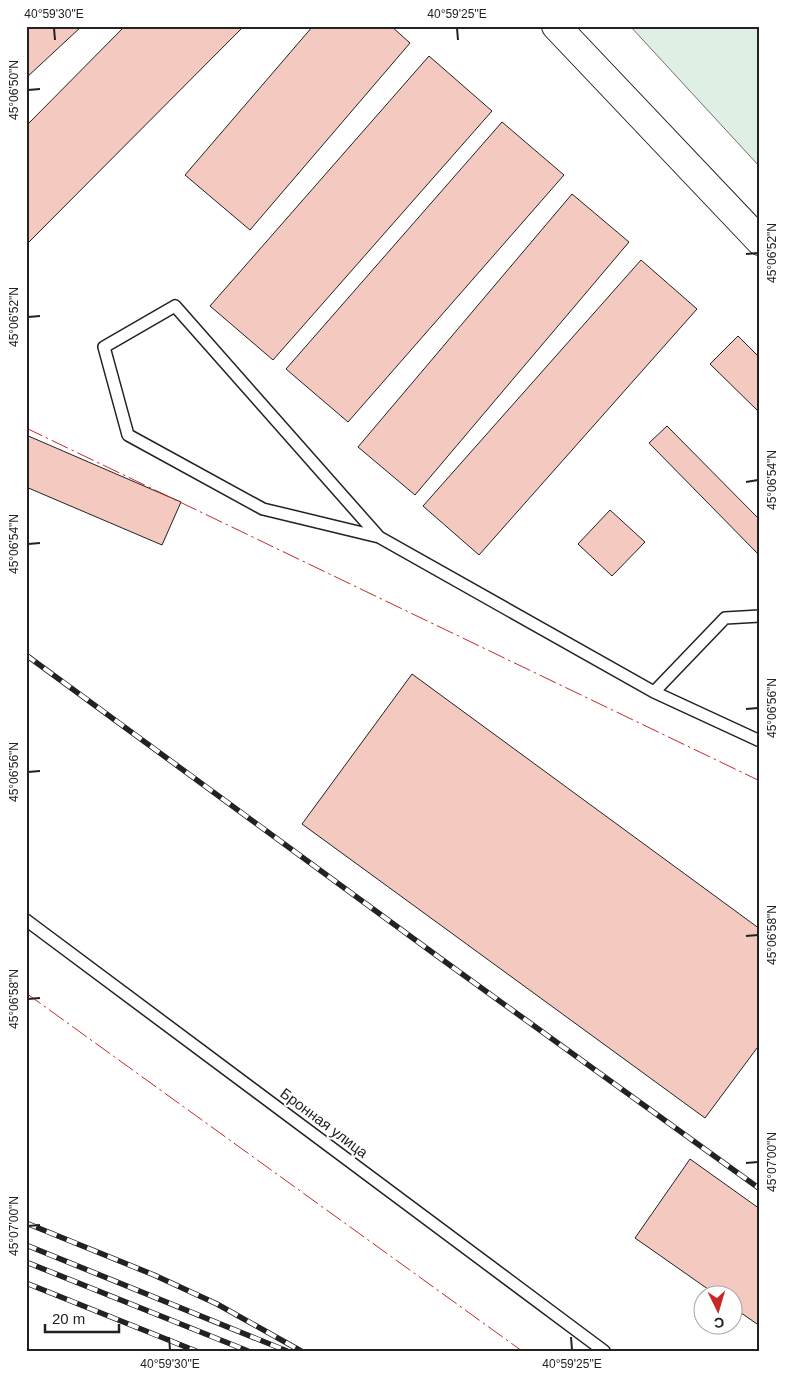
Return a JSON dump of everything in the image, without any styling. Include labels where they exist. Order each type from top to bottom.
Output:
[{"type":"main road","points":[[556,26],[760,241]]},
{"type":"lane","points":[[379,537],[175,306],[104,347],[128,435],[263,509],[379,537],[654,692],[760,742]]},
{"type":"lane","points":[[654,692],[725,618],[760,616]]},
{"type":"lane","name":"Бронная улица","points":[[26,920],[604,1351]]},
{"type":"green space","points":[[630,26],[760,26],[760,167]]},
{"type":"building","points":[[26,26],[82,26],[26,78]]},
{"type":"building","points":[[125,26],[244,26],[26,245],[26,126]]},
{"type":"building","points":[[313,26],[391,26],[410,43],[250,230],[185,175]]},
{"type":"building","points":[[429,56],[492,111],[273,360],[210,306]]},
{"type":"building","points":[[502,122],[564,175],[348,422],[286,369]]},
{"type":"building","points":[[572,194],[629,242],[415,495],[358,447]]},
{"type":"building","points":[[641,260],[697,309],[479,555],[423,506]]},
{"type":"building","points":[[738,336],[760,358],[760,413],[710,364]]},
{"type":"building","points":[[667,426],[760,520],[760,556],[649,443]]},
{"type":"building","points":[[26,435],[181,502],[162,545],[26,487]]},
{"type":"building","points":[[610,510],[645,542],[612,576],[578,544]]},
{"type":"building","points":[[412,674],[760,929],[760,1044],[705,1118],[302,824]]},
{"type":"building","points":[[690,1159],[760,1209],[760,1326],[744,1315],[744,1284],[701,1284],[635,1238]]},
{"type":"railway","points":[[26,655],[760,1189]]},
{"type":"railway","points":[[26,1223],[154,1275],[217,1304],[301,1351]]},
{"type":"railway","points":[[26,1245],[287,1351]]},
{"type":"railway","points":[[26,1262],[248,1351]]},
{"type":"railway","points":[[26,1283],[196,1351]]},
{"type":"power","points":[[26,428],[760,781]]},
{"type":"power","points":[[26,993],[522,1351]]}]
